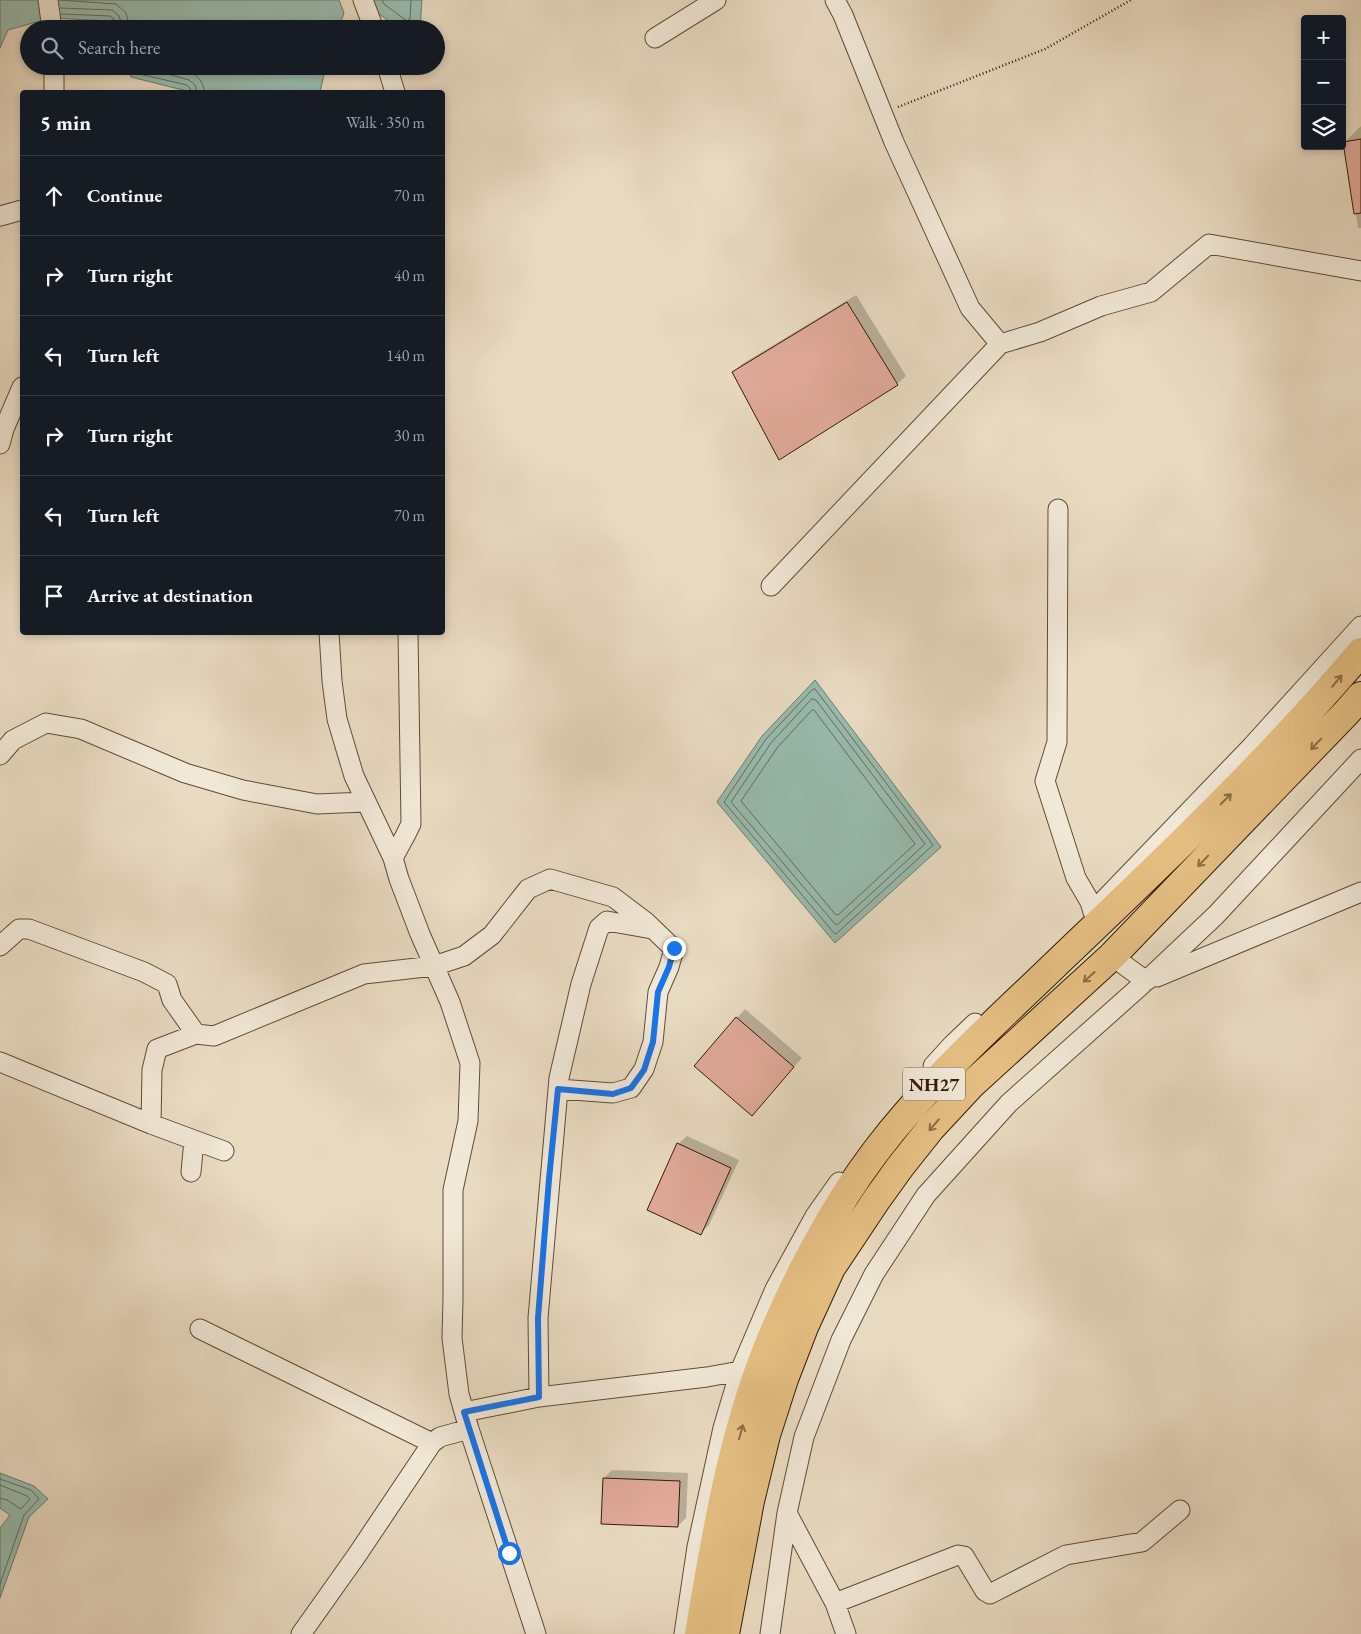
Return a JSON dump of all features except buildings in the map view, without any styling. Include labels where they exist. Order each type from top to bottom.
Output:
[{"type":"highway","name":"NH27","points":[[699,1634],[726,1487],[748,1406],[767,1350],[822,1235],[875,1152],[908,1112],[977,1038],[1175,850],[1247,778],[1326,694],[1361,652]]},
{"type":"highway","name":"NH27","points":[[726,1634],[750,1501],[766,1435],[784,1379],[804,1327],[831,1268],[877,1199],[900,1167],[970,1085],[1112,956],[1361,696]]},
{"type":"street","points":[[48,0],[51,20]]},
{"type":"street","points":[[362,0],[370,20]]},
{"type":"street","points":[[655,38],[716,0]]},
{"type":"street","points":[[834,0],[882,113],[970,308],[1000,344]]},
{"type":"street","points":[[54,75],[54,90]]},
{"type":"street","points":[[390,75],[394,90]]},
{"type":"street","points":[[0,216],[20,211]]},
{"type":"street","points":[[771,586],[1000,344],[1040,332],[1101,306],[1150,292],[1209,244],[1361,271]]},
{"type":"street","points":[[0,444],[4,429],[20,392]]},
{"type":"street","points":[[1058,509],[1057,742],[1045,781],[1076,878],[1090,902],[1093,912]]},
{"type":"street","points":[[684,1634],[698,1547],[723,1428],[740,1371],[775,1289],[815,1216],[881,1124],[953,1044],[1093,912],[1252,746],[1361,626]]},
{"type":"street","points":[[329,635],[337,719],[354,776],[393,858],[402,888],[450,1002],[470,1063],[468,1121],[452,1190],[452,1338],[459,1394],[466,1420],[536,1634]]},
{"type":"street","points":[[393,858],[411,824],[408,635]]},
{"type":"street","points":[[0,755],[13,740],[46,722],[81,729],[185,772],[243,790],[317,804],[366,802]]},
{"type":"street","points":[[770,1634],[787,1513],[804,1437],[841,1340],[874,1274],[926,1195],[1009,1104],[1146,981],[1216,915],[1361,759]]},
{"type":"street","points":[[150,1124],[152,1070],[157,1049],[196,1034],[214,1036],[364,974],[434,966],[464,956],[492,935],[528,889],[550,879],[613,897],[674,948],[669,967],[658,992],[653,1042],[644,1070],[631,1088],[613,1094],[558,1089]]},
{"type":"street","points":[[1146,981],[1361,892]]},
{"type":"street","points":[[539,1397],[538,1318],[558,1078],[581,984],[599,928],[607,921],[653,929]]},
{"type":"street","points":[[0,946],[19,929],[29,929],[144,972],[166,984],[172,1000],[196,1034]]},
{"type":"street","points":[[1112,956],[1146,981]]},
{"type":"street","points":[[0,1062],[150,1124],[224,1151]]},
{"type":"street","points":[[191,1172],[194,1140]]},
{"type":"street","points":[[200,1329],[432,1443]]},
{"type":"street","points":[[301,1634],[357,1556],[432,1443],[466,1420],[539,1397],[659,1383],[740,1371]]},
{"type":"street","points":[[835,1603],[958,1555],[964,1556],[985,1590],[990,1594],[1066,1555],[1142,1542],[1180,1510]]},
{"type":"street","points":[[787,1513],[835,1603],[846,1634]]},
{"type":"path","points":[[882,113],[1045,49],[1131,0]]},
{"type":"water","points":[[0,0],[339,0],[344,13],[341,20],[90,20],[51,18],[44,20],[20,20],[20,27],[8,30],[0,48]]},
{"type":"water","points":[[371,0],[422,0],[421,20],[387,20],[374,10]]},
{"type":"water","points":[[130,75],[324,75],[320,90],[183,90],[131,77]]},
{"type":"water","points":[[815,680],[941,847],[835,943],[717,802],[762,736]]},
{"type":"water","points":[[0,1473],[34,1486],[48,1499],[29,1517],[0,1598],[0,1528],[10,1515],[0,1508]]},
{"type":"route","points":[[509,1553],[464,1412],[539,1397],[538,1318],[558,1089],[613,1094],[631,1088],[644,1070],[653,1042],[658,992],[669,967],[674,948]]}]
